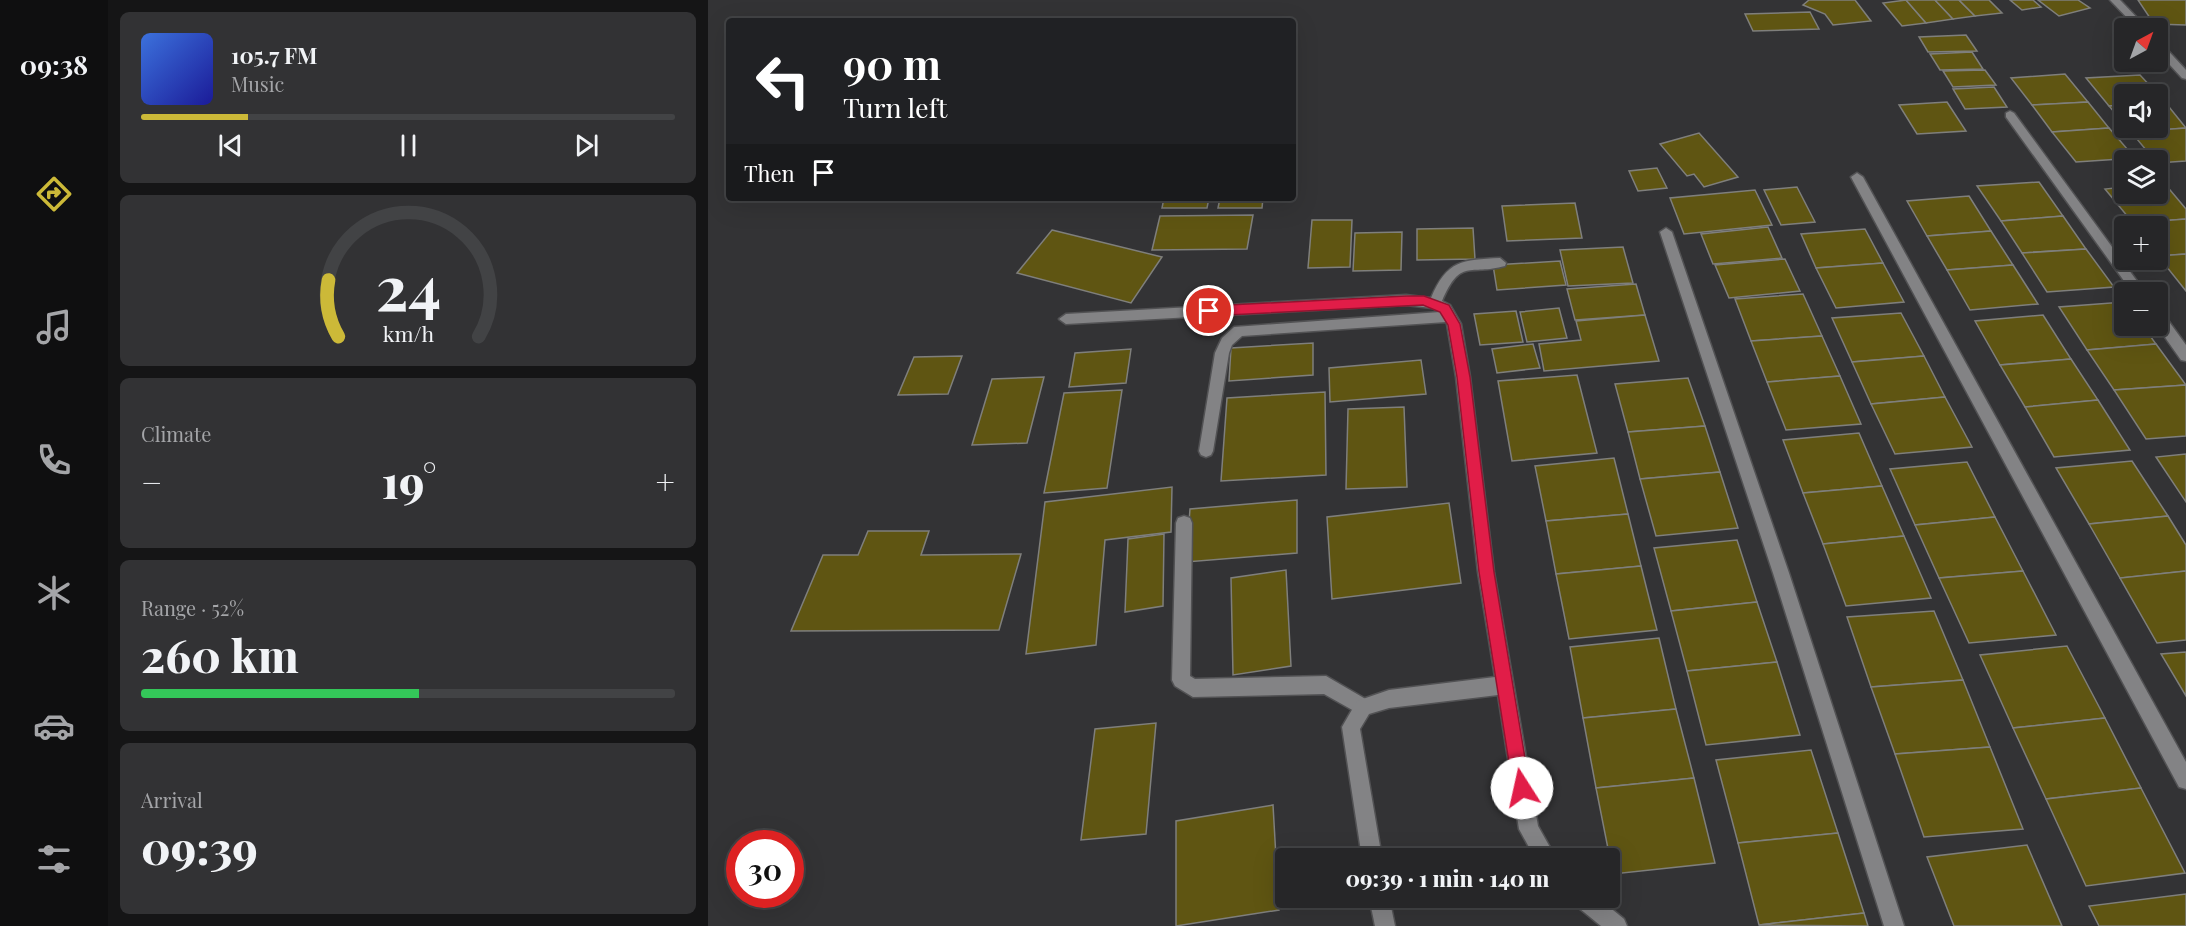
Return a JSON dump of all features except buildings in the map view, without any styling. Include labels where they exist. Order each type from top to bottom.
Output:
[{"type":"street","points":[[2115,0],[2132,18]]},
{"type":"street","points":[[2168,57],[2186,76]]},
{"type":"street","points":[[2010,115],[2132,282]]},
{"type":"street","points":[[1857,177],[2186,780]]},
{"type":"street","points":[[1666,232],[1781,573],[1894,926]]},
{"type":"street","points":[[1435,303],[1445,278],[1454,269],[1470,264],[1500,263]]},
{"type":"street","points":[[1066,318],[1406,300],[1435,303],[1445,309],[1454,324],[1463,377],[1486,572],[1529,829],[1540,848]]},
{"type":"street","points":[[1206,451],[1222,353],[1227,342],[1239,331],[1449,316]]},
{"type":"street","points":[[2168,331],[2186,356]]},
{"type":"street","points":[[1184,523],[1181,680],[1193,688],[1326,685],[1363,707]]},
{"type":"street","points":[[1370,848],[1351,727],[1363,707],[1389,699],[1505,685]]},
{"type":"street","points":[[1381,908],[1385,926]]},
{"type":"street","points":[[1595,908],[1617,926]]},
{"type":"route","points":[[1209,311],[1406,300],[1424,300],[1445,309],[1454,324],[1463,377],[1486,572],[1522,788]]}]
